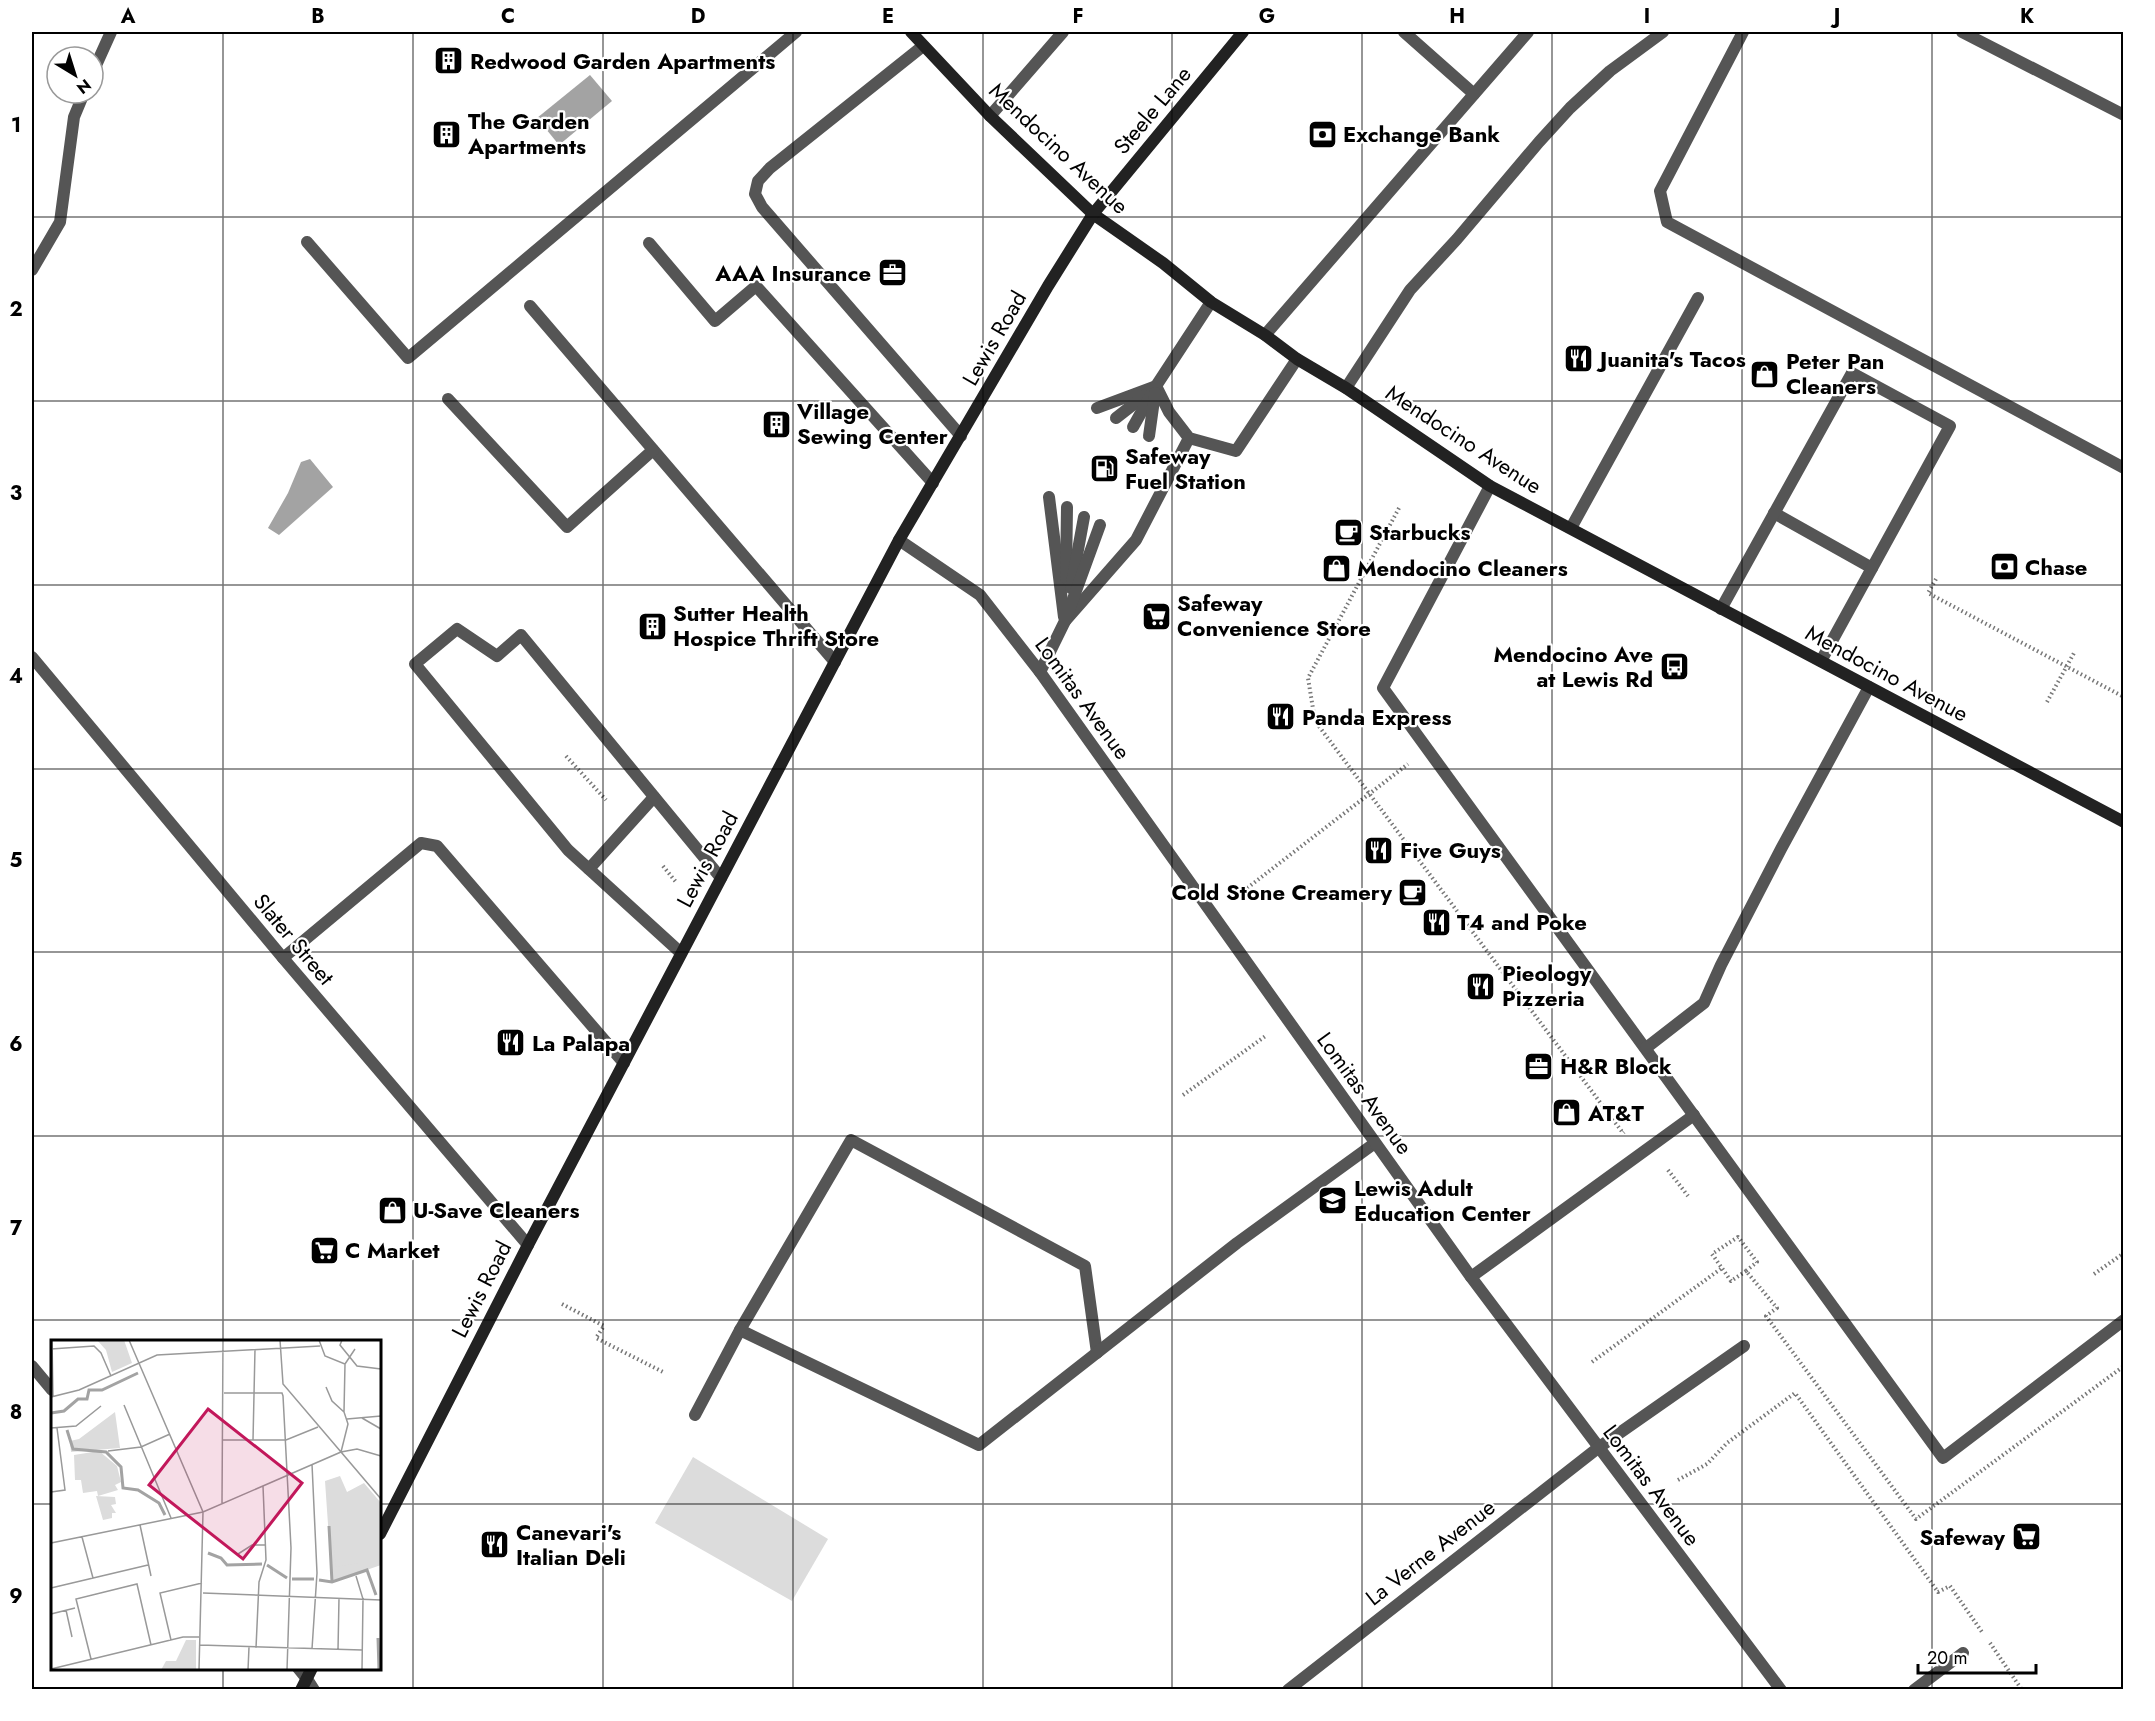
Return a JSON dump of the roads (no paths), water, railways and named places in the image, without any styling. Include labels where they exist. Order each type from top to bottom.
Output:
[{"type":"main road","name":"Mendocino Avenue","points":[[911,32],[990,116],[1093,214],[1163,263],[1211,302],[1297,359],[1347,388],[1490,486],[2124,822]]},
{"type":"main road","name":"Steele Lane","points":[[1093,214],[1243,32]]},
{"type":"main road","name":"Lewis Road","points":[[381,1532],[528,1245],[899,540],[1048,286],[1093,214]]},
{"type":"street","points":[[307,242],[408,358],[796,32]]},
{"type":"street","points":[[990,116],[1061,32]]},
{"type":"street","points":[[1265,336],[1528,32]]},
{"type":"street","points":[[1347,388],[1410,290],[1457,239],[1539,142],[1570,108],[1610,71],[1663,32]]},
{"type":"street","points":[[1743,32],[1660,191],[1667,222],[2124,468]]},
{"type":"street","points":[[1962,32],[2124,115]]},
{"type":"street","points":[[1409,33],[1474,94]]},
{"type":"street","points":[[923,46],[770,168],[758,181],[755,194],[762,207],[961,436]]},
{"type":"street","points":[[32,270],[60,222],[74,117],[79,105]]},
{"type":"street","points":[[649,243],[715,321],[756,286],[933,483]]},
{"type":"street","points":[[1571,528],[1698,298]]},
{"type":"street","points":[[1133,427],[1156,386],[1211,302]]},
{"type":"street","points":[[530,306],[835,663]]},
{"type":"street","points":[[1156,386],[1169,412],[1189,438],[1236,451],[1297,359]]},
{"type":"street","points":[[1721,609],[1852,373],[1950,426],[1821,661]]},
{"type":"street","points":[[1097,408],[1156,386]]},
{"type":"street","points":[[1116,418],[1156,386]]},
{"type":"street","points":[[1149,436],[1156,386]]},
{"type":"street","points":[[448,399],[567,527],[653,450]]},
{"type":"street","points":[[1065,621],[1136,540],[1189,438]]},
{"type":"street","points":[[1490,486],[1383,688],[1943,1458],[2124,1320]]},
{"type":"street","points":[[1049,496],[1065,621]]},
{"type":"street","points":[[1065,621],[1067,507]]},
{"type":"street","points":[[1774,513],[1872,568]]},
{"type":"street","points":[[1065,621],[1084,517]]},
{"type":"street","points":[[1040,672],[1065,621],[1100,525]]},
{"type":"street","name":"Lomitas Avenue","points":[[899,540],[980,595],[1040,672],[1471,1277],[1781,1689]]},
{"type":"street","points":[[681,953],[568,850],[415,664],[458,629],[497,656],[521,635],[721,878]]},
{"type":"street","name":"Slater Street","points":[[32,657],[283,958],[528,1245]]},
{"type":"street","points":[[1646,1048],[1704,1003],[1776,859],[1869,687]]},
{"type":"street","points":[[589,869],[654,798]]},
{"type":"street","points":[[283,958],[421,843],[437,846],[624,1063]]},
{"type":"street","points":[[1471,1277],[1694,1115]]},
{"type":"street","points":[[695,1415],[740,1330],[851,1140],[1085,1266],[1097,1353]]},
{"type":"street","points":[[740,1330],[980,1445],[1237,1243],[1375,1143]]},
{"type":"street","name":"La Verne Avenue","points":[[1288,1689],[1598,1448],[1743,1346]]},
{"type":"street","points":[[32,1366],[51,1389]]},
{"type":"street","points":[[1914,1689],[1963,1653]]},
{"type":"place","name":"Redwood Garden Apartments","points":[[449,61]]},
{"type":"place","name":"The Garden Apartments","points":[[447,134]]},
{"type":"place","name":"Exchange Bank","points":[[1322,134]]},
{"type":"place","name":"AAA Insurance","points":[[892,273]]},
{"type":"place","name":"Juanita's Tacos","points":[[1579,359]]},
{"type":"place","name":"Peter Pan Cleaners","points":[[1765,374]]},
{"type":"place","name":"Village Sewing Center","points":[[776,424]]},
{"type":"place","name":"Safeway Fuel Station","points":[[1104,469]]},
{"type":"place","name":"Starbucks","points":[[1348,532]]},
{"type":"place","name":"Chase","points":[[2004,567]]},
{"type":"place","name":"Mendocino Cleaners","points":[[1336,568]]},
{"type":"place","name":"Safeway Convenience Store","points":[[1156,616]]},
{"type":"place","name":"Sutter Health Hospice Thrift Store","points":[[652,626]]},
{"type":"place","name":"Mendocino Ave at Lewis Rd","points":[[1674,667]]},
{"type":"place","name":"Panda Express","points":[[1281,717]]},
{"type":"place","name":"Five Guys","points":[[1379,850]]},
{"type":"place","name":"Cold Stone Creamery","points":[[1413,892]]},
{"type":"place","name":"T4 and Poke","points":[[1436,922]]},
{"type":"place","name":"Pieology Pizzeria","points":[[1481,986]]},
{"type":"place","name":"La Palapa","points":[[511,1043]]},
{"type":"place","name":"H&R Block","points":[[1539,1066]]},
{"type":"place","name":"AT&T","points":[[1567,1113]]},
{"type":"place","name":"Lewis Adult Education Center","points":[[1333,1201]]},
{"type":"place","name":"U-Save Cleaners","points":[[392,1210]]},
{"type":"place","name":"C Market","points":[[324,1250]]},
{"type":"place","name":"Safeway","points":[[2026,1537]]},
{"type":"place","name":"Canevari's Italian Deli","points":[[495,1545]]}]
